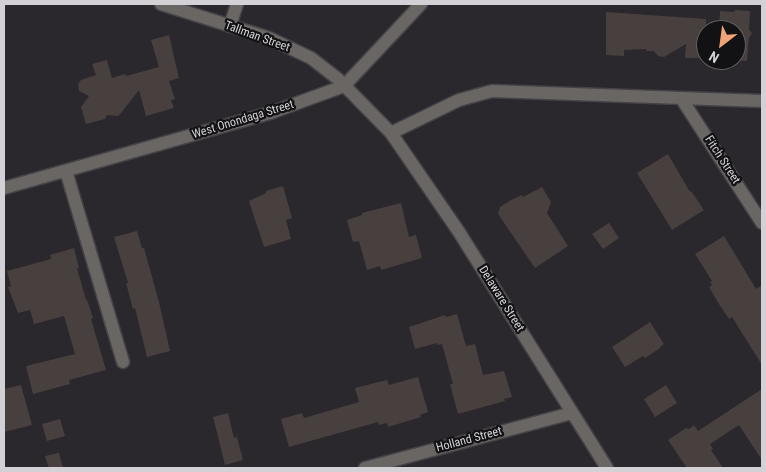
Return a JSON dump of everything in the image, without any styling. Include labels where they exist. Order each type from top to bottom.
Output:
[{"type":"street","name":"Tallman Street","points":[[161,4],[269,38],[311,58],[344,86]]},
{"type":"street","points":[[230,26],[237,4]]},
{"type":"street","points":[[421,4],[344,86],[391,133],[459,100],[492,91],[762,101]]},
{"type":"street","name":"West Onondaga Street","points":[[4,188],[270,113],[344,86]]},
{"type":"street","name":"Fitch Street","points":[[681,98],[762,223]]},
{"type":"street","name":"Delaware Street","points":[[391,133],[459,232],[607,468]]},
{"type":"street","points":[[66,171],[122,362]]},
{"type":"street","name":"Holland Street","points":[[365,468],[572,413]]},
{"type":"building","points":[[735,10],[750,11],[749,30],[752,33],[749,38],[747,61],[746,20],[720,20],[720,11],[734,12]]},
{"type":"building","points":[[606,12],[706,19],[696,20],[696,58],[685,58],[686,44],[664,57],[658,56],[654,51],[647,51],[646,49],[624,50],[624,56],[606,55]]},
{"type":"building","points":[[169,35],[179,78],[169,81],[175,99],[171,100],[174,108],[146,116],[139,90],[118,116],[107,115],[105,119],[86,124],[81,107],[89,96],[79,91],[78,84],[81,80],[96,75],[92,64],[107,60],[112,78],[159,67],[151,40]]},
{"type":"building","points":[[668,154],[690,192],[704,210],[672,230],[637,173]]},
{"type":"building","points":[[283,186],[292,218],[286,220],[291,239],[264,247],[249,201],[266,193],[266,191]]},
{"type":"building","points":[[542,187],[551,202],[547,213],[568,246],[535,268],[498,214],[500,207],[511,200],[522,195],[523,197]]},
{"type":"building","points":[[401,203],[409,237],[416,235],[422,258],[381,270],[380,266],[367,270],[359,241],[353,242],[347,220],[362,215],[362,213]]},
{"type":"building","points":[[609,223],[619,238],[603,249],[592,234]]},
{"type":"building","points":[[137,231],[142,248],[144,248],[159,302],[170,351],[147,357],[114,237]]},
{"type":"building","points":[[724,236],[756,289],[762,285],[762,365],[732,317],[729,319],[717,301],[709,287],[712,285],[710,282],[712,281],[695,254]]},
{"type":"building","points":[[74,248],[79,268],[77,268],[93,318],[91,319],[106,370],[69,380],[70,384],[33,394],[26,366],[75,354],[64,316],[34,324],[30,310],[18,313],[8,287],[11,286],[7,271],[51,259],[50,255]]},
{"type":"building","points":[[457,314],[466,346],[475,344],[483,375],[504,371],[512,397],[504,399],[505,401],[458,414],[450,384],[453,384],[442,344],[437,345],[437,343],[415,349],[409,327],[445,315],[446,317]]},
{"type":"building","points":[[650,322],[664,344],[645,358],[643,356],[625,367],[612,347]]},
{"type":"building","points":[[418,377],[428,412],[420,415],[421,417],[388,427],[387,423],[379,425],[378,422],[289,447],[281,419],[302,413],[304,418],[359,402],[355,388],[387,380],[389,385]]},
{"type":"building","points":[[21,385],[32,425],[4,432],[4,389]]},
{"type":"building","points":[[666,385],[677,403],[655,417],[644,399]]},
{"type":"building","points":[[762,389],[762,460],[739,425],[710,444],[713,449],[711,450],[723,468],[687,468],[668,440],[694,425],[698,431]]},
{"type":"building","points":[[228,413],[234,438],[237,437],[243,460],[225,465],[213,417]]},
{"type":"building","points":[[60,419],[65,436],[47,441],[42,424]]},
{"type":"building","points":[[59,453],[63,468],[49,468],[45,456]]}]
